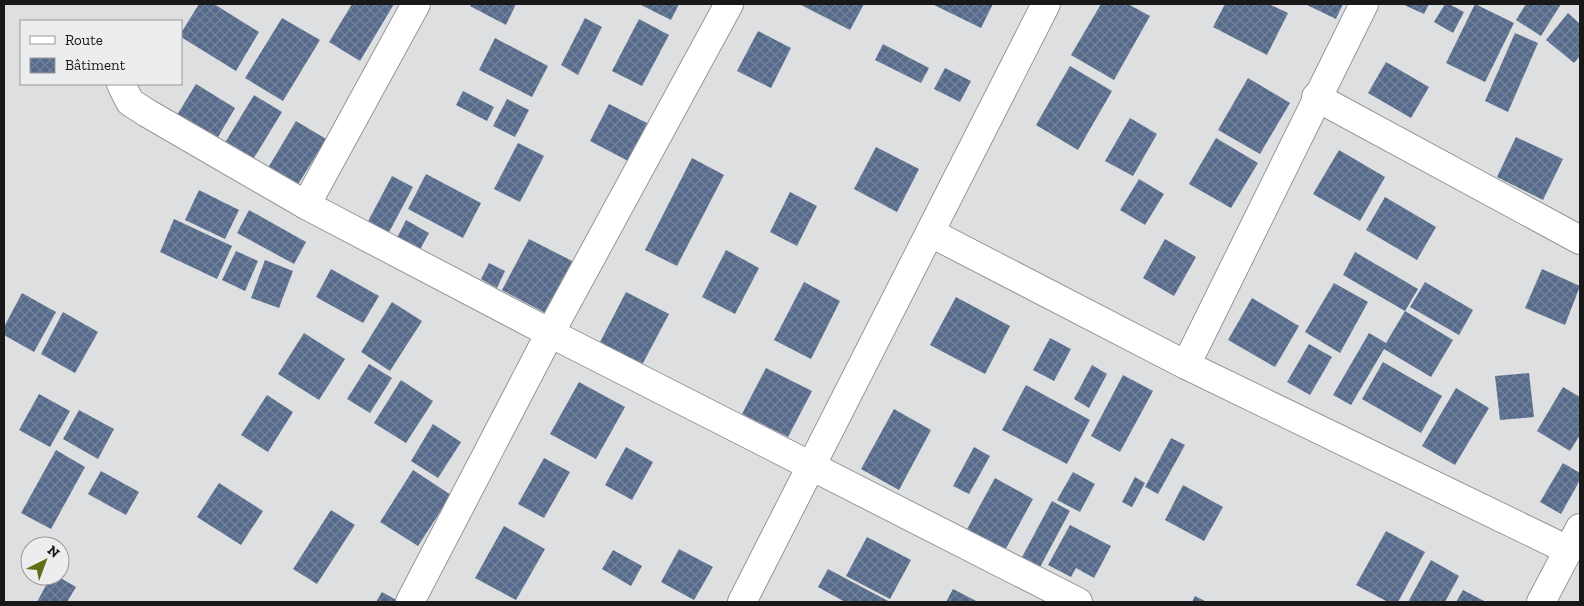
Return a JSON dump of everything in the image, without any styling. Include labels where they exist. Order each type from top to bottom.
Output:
[{"type":"street","points":[[306,204],[416,4]]},
{"type":"street","points":[[410,602],[550,333],[729,4]]},
{"type":"street","points":[[742,602],[812,468],[1046,4]]},
{"type":"street","points":[[1186,365],[1316,97],[1364,4]]},
{"type":"street","points":[[122,85],[130,102],[162,123],[306,204],[550,333],[1078,602]]},
{"type":"street","points":[[1316,97],[1580,240]]},
{"type":"street","points":[[931,233],[1186,365],[1574,539],[1541,602]]},
{"type":"building","points":[[199,4],[214,4],[259,32],[236,71],[182,38],[182,31]]},
{"type":"building","points":[[352,4],[394,4],[360,61],[329,42]]},
{"type":"building","points":[[472,4],[516,4],[506,25],[470,6]]},
{"type":"building","points":[[639,4],[679,4],[671,20]]},
{"type":"building","points":[[799,4],[864,4],[850,30]]},
{"type":"building","points":[[932,4],[993,4],[981,28]]},
{"type":"building","points":[[1101,4],[1128,4],[1150,16],[1114,80],[1071,55]]},
{"type":"building","points":[[1225,4],[1269,4],[1288,13],[1267,55],[1213,27]]},
{"type":"building","points":[[1305,4],[1343,4],[1336,19]]},
{"type":"building","points":[[1402,4],[1429,4],[1424,14]]},
{"type":"building","points":[[1445,4],[1449,4],[1464,12],[1453,33],[1434,22]]},
{"type":"building","points":[[1475,4],[1514,23],[1485,82],[1446,63]]},
{"type":"building","points":[[1526,4],[1561,4],[1541,36],[1516,20]]},
{"type":"building","points":[[1568,13],[1580,24],[1580,56],[1574,63],[1546,40]]},
{"type":"building","points":[[282,18],[320,40],[283,101],[245,78]]},
{"type":"building","points":[[585,18],[602,27],[578,75],[561,65]]},
{"type":"building","points":[[639,19],[669,35],[642,86],[612,71]]},
{"type":"building","points":[[758,31],[791,48],[771,88],[737,71]]},
{"type":"building","points":[[1515,33],[1538,43],[1508,112],[1485,101]]},
{"type":"building","points":[[495,38],[548,66],[532,97],[479,70]]},
{"type":"building","points":[[883,44],[929,68],[921,83],[875,60]]},
{"type":"building","points":[[1386,62],[1429,87],[1411,118],[1368,93]]},
{"type":"building","points":[[1070,66],[1112,91],[1078,150],[1036,125]]},
{"type":"building","points":[[945,68],[971,81],[960,102],[934,89]]},
{"type":"building","points":[[1248,78],[1290,103],[1260,154],[1218,130]]},
{"type":"building","points":[[196,84],[235,108],[214,144],[174,120]]},
{"type":"building","points":[[463,91],[494,107],[487,121],[456,105]]},
{"type":"building","points":[[254,95],[282,112],[248,168],[220,151]]},
{"type":"building","points":[[507,99],[529,110],[515,137],[493,126]]},
{"type":"building","points":[[609,104],[649,124],[630,162],[590,141]]},
{"type":"building","points":[[1130,118],[1157,134],[1133,176],[1105,161]]},
{"type":"building","points":[[296,121],[326,139],[294,191],[265,173]]},
{"type":"building","points":[[1516,137],[1563,159],[1543,200],[1497,177]]},
{"type":"building","points":[[1216,138],[1258,163],[1231,208],[1189,184]]},
{"type":"building","points":[[518,143],[544,156],[520,202],[494,189]]},
{"type":"building","points":[[876,147],[919,169],[897,212],[854,189]]},
{"type":"building","points":[[1339,150],[1385,177],[1360,221],[1313,194]]},
{"type":"building","points":[[692,158],[724,175],[677,266],[645,250]]},
{"type":"building","points":[[426,174],[481,203],[463,238],[408,209]]},
{"type":"building","points":[[392,176],[413,187],[386,238],[365,227]]},
{"type":"building","points":[[1139,179],[1164,194],[1145,225],[1120,210]]},
{"type":"building","points":[[199,190],[239,210],[225,239],[185,220]]},
{"type":"building","points":[[790,192],[817,206],[797,246],[770,232]]},
{"type":"building","points":[[1385,197],[1436,227],[1417,260],[1366,230]]},
{"type":"building","points":[[249,210],[306,242],[294,264],[237,233]]},
{"type":"building","points":[[174,219],[232,246],[217,279],[160,252]]},
{"type":"building","points":[[406,220],[429,233],[417,255],[395,242]]},
{"type":"building","points":[[529,239],[578,264],[551,316],[502,290]]},
{"type":"building","points":[[1165,239],[1196,257],[1174,296],[1143,278]]},
{"type":"building","points":[[726,250],[759,268],[735,314],[702,297]]},
{"type":"building","points":[[236,251],[258,261],[245,291],[222,280]]},
{"type":"building","points":[[1355,252],[1418,289],[1405,311],[1343,275]]},
{"type":"building","points":[[265,260],[293,271],[279,308],[251,298]]},
{"type":"building","points":[[489,263],[505,271],[497,288],[481,279]]},
{"type":"building","points":[[331,269],[379,296],[363,323],[316,297]]},
{"type":"building","points":[[1542,269],[1580,286],[1565,325],[1525,308]]},
{"type":"building","points":[[804,282],[840,301],[811,359],[774,340]]},
{"type":"building","points":[[1425,282],[1473,310],[1459,335],[1410,307]]},
{"type":"building","points":[[1334,283],[1368,302],[1340,353],[1305,332]]},
{"type":"building","points":[[626,292],[669,314],[642,365],[600,342]]},
{"type":"building","points":[[22,293],[56,312],[34,352],[4,335],[4,327]]},
{"type":"building","points":[[956,297],[1010,326],[985,374],[930,345]]},
{"type":"building","points":[[1252,298],[1299,326],[1275,367],[1228,340]]},
{"type":"building","points":[[392,302],[422,321],[390,371],[361,352]]},
{"type":"building","points":[[1405,311],[1453,340],[1431,377],[1384,349],[1351,405],[1333,395],[1369,333],[1386,343]]},
{"type":"building","points":[[63,312],[98,332],[75,373],[41,354]]},
{"type":"building","points":[[304,333],[345,359],[319,400],[278,374]]},
{"type":"building","points":[[1050,338],[1071,349],[1054,381],[1033,370]]},
{"type":"building","points":[[1309,344],[1332,357],[1310,395],[1287,382]]},
{"type":"building","points":[[1383,362],[1442,396],[1421,433],[1362,399]]},
{"type":"building","points":[[369,364],[392,378],[370,413],[347,399]]},
{"type":"building","points":[[1092,365],[1107,374],[1089,408],[1074,399]]},
{"type":"building","points":[[766,368],[812,391],[788,437],[742,414]]},
{"type":"building","points":[[1529,373],[1534,417],[1500,420],[1495,376]]},
{"type":"building","points":[[1123,375],[1153,391],[1120,452],[1091,436]]},
{"type":"building","points":[[401,380],[433,401],[406,443],[374,423]]},
{"type":"building","points":[[579,382],[625,407],[596,459],[550,434]]},
{"type":"building","points":[[1026,385],[1090,420],[1067,464],[1002,430]]},
{"type":"building","points":[[1563,387],[1580,397],[1580,435],[1570,451],[1537,431]]},
{"type":"building","points":[[1456,388],[1489,408],[1455,465],[1422,446]]},
{"type":"building","points":[[39,394],[70,411],[50,447],[19,430]]},
{"type":"building","points":[[267,395],[293,412],[268,452],[241,435]]},
{"type":"building","points":[[894,409],[931,430],[899,490],[861,469]]},
{"type":"building","points":[[79,410],[114,429],[98,459],[63,439]]},
{"type":"building","points":[[433,424],[461,442],[438,478],[411,461]]},
{"type":"building","points":[[1171,438],[1185,445],[1158,494],[1145,487]]},
{"type":"building","points":[[626,447],[653,462],[632,500],[605,485]]},
{"type":"building","points":[[974,447],[990,456],[969,494],[953,486]]},
{"type":"building","points":[[56,450],[85,467],[51,529],[21,513]]},
{"type":"building","points":[[544,458],[570,472],[544,518],[518,504]]},
{"type":"building","points":[[1563,463],[1580,473],[1580,480],[1561,514],[1540,502]]},
{"type":"building","points":[[413,470],[451,495],[418,546],[380,522]]},
{"type":"building","points":[[101,471],[139,492],[126,515],[88,494]]},
{"type":"building","points":[[1073,472],[1095,484],[1080,512],[1057,500]]},
{"type":"building","points":[[1135,477],[1145,483],[1132,507],[1122,502]]},
{"type":"building","points":[[995,478],[1033,499],[1003,554],[965,533]]},
{"type":"building","points":[[219,483],[263,511],[241,545],[197,517]]},
{"type":"building","points":[[1183,485],[1223,507],[1204,541],[1165,520]]},
{"type":"building","points":[[1052,501],[1070,511],[1039,569],[1021,559]]},
{"type":"building","points":[[331,510],[355,525],[317,584],[293,569]]},
{"type":"building","points":[[1070,525],[1111,546],[1094,578],[1076,568],[1071,577],[1048,565]]},
{"type":"building","points":[[504,526],[545,549],[516,600],[475,578]]},
{"type":"building","points":[[1386,531],[1425,552],[1398,602],[1388,602],[1356,585]]},
{"type":"building","points":[[867,537],[911,560],[890,599],[846,576]]},
{"type":"building","points":[[679,549],[713,567],[694,600],[661,582]]},
{"type":"building","points":[[613,550],[642,566],[631,586],[602,569]]},
{"type":"building","points":[[1431,560],[1459,576],[1445,602],[1408,602]]},
{"type":"building","points":[[828,569],[890,602],[845,602],[818,587]]},
{"type":"building","points":[[70,584],[76,587],[67,602],[37,602],[46,586],[70,586]]},
{"type":"building","points":[[953,589],[978,602],[946,602]]},
{"type":"building","points":[[1463,590],[1486,602],[1456,602]]},
{"type":"building","points":[[382,592],[400,602],[376,602]]},
{"type":"building","points":[[1195,596],[1207,602],[1192,602]]}]
